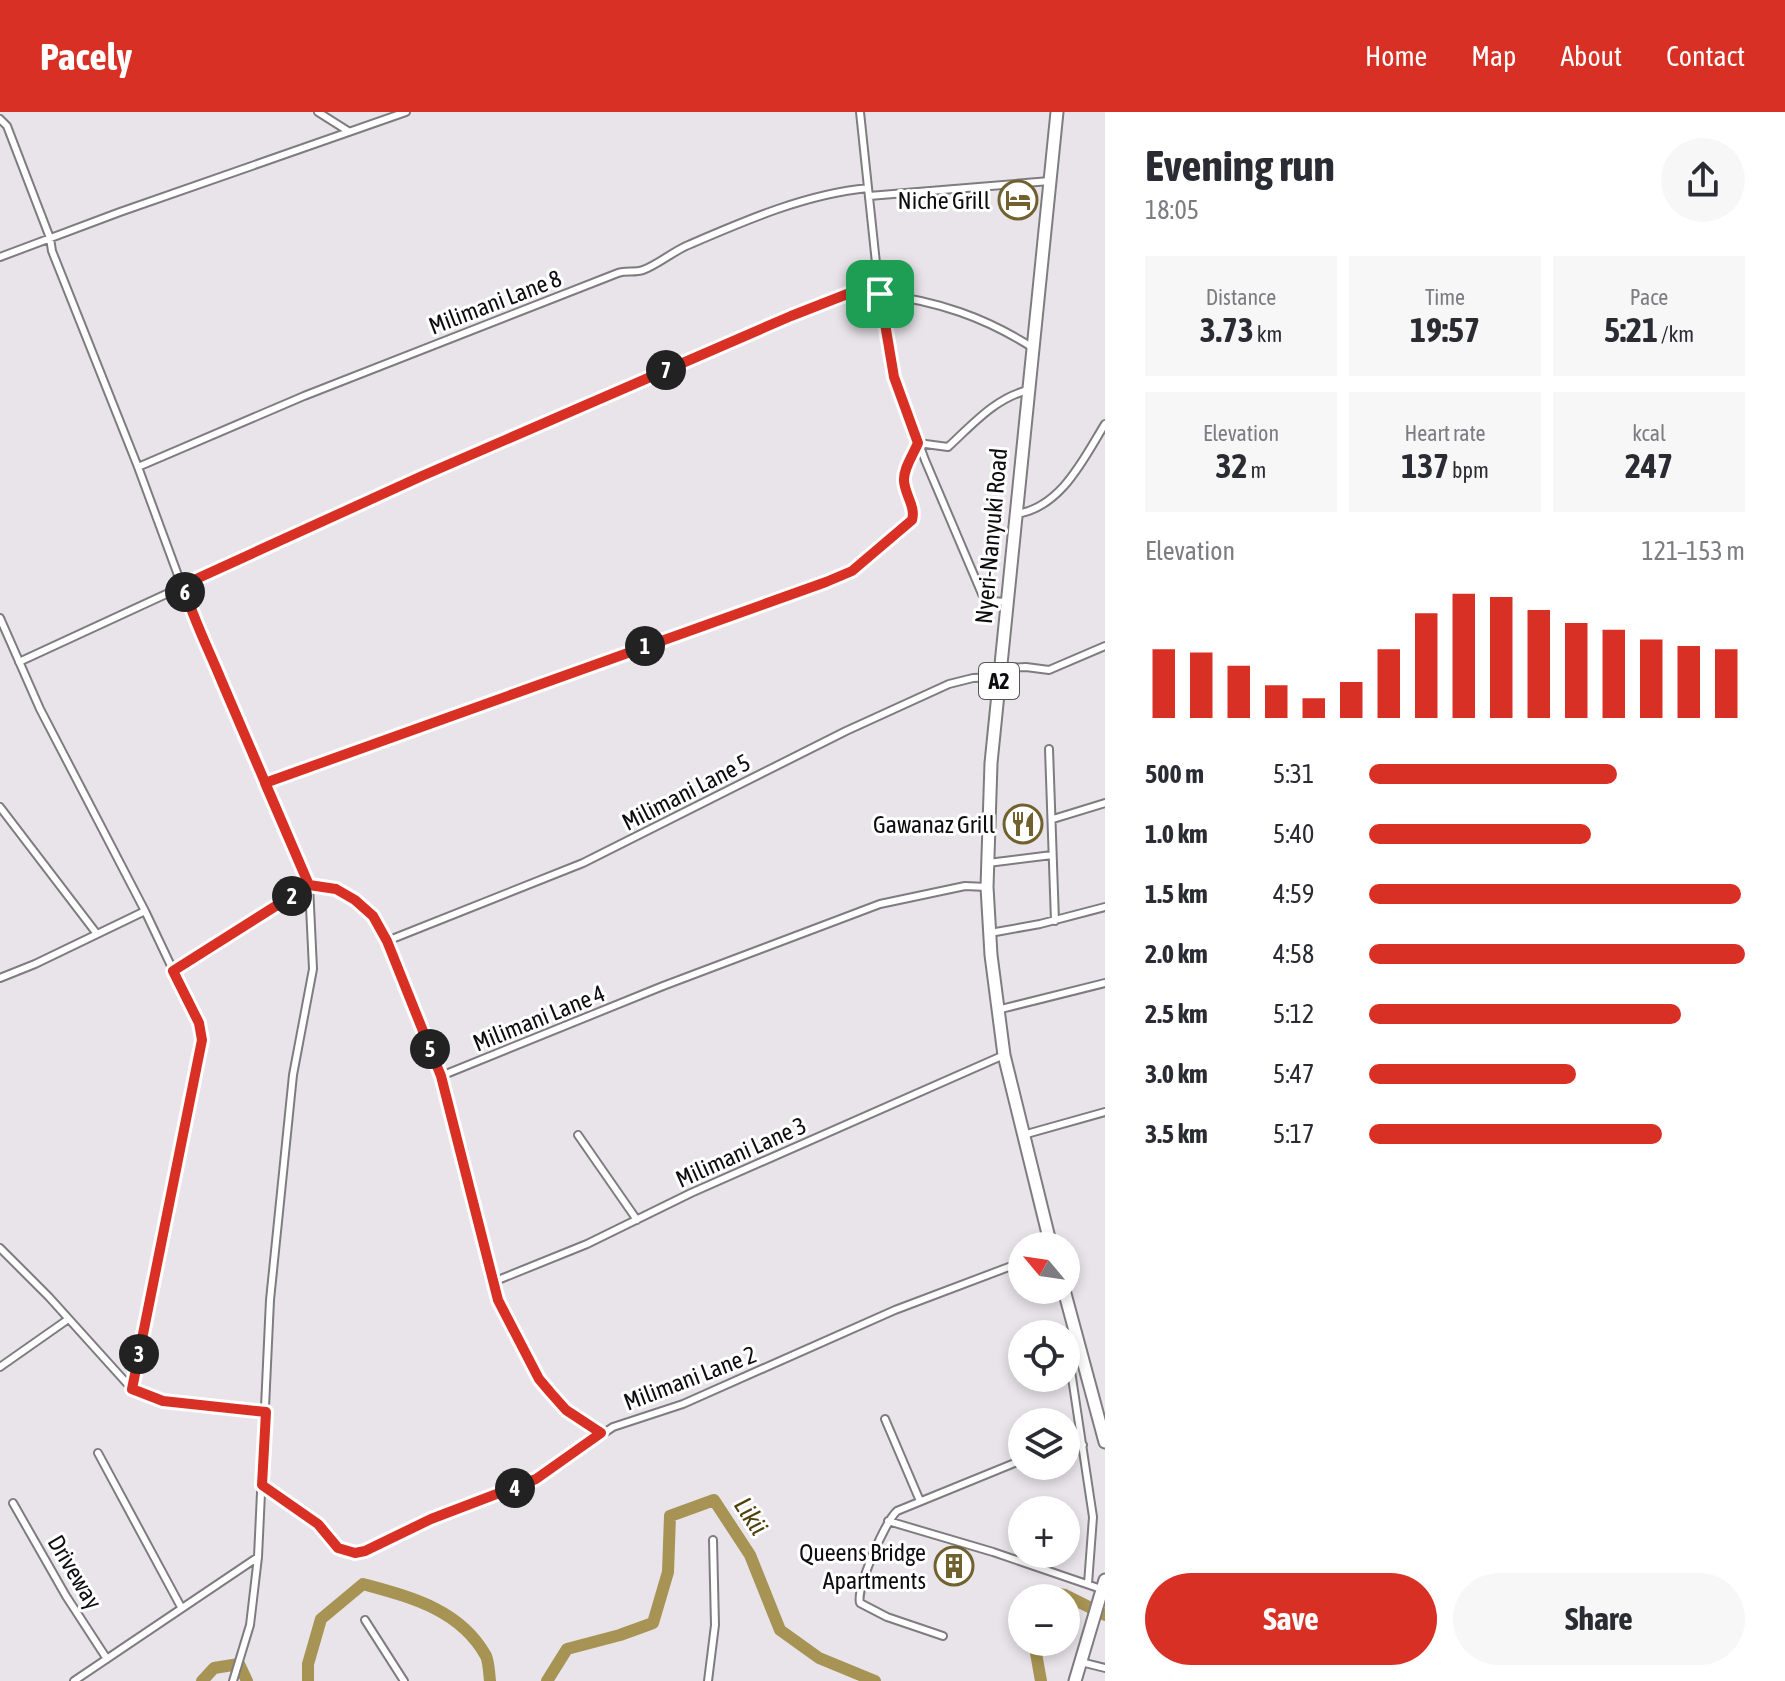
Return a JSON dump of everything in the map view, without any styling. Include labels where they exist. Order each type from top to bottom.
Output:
[{"type":"highway","name":"Nyeri-Nanyuki Road","points":[[1047,1232],[1004,1055],[990,933],[987,863],[1000,672],[1057,112]]},
{"type":"highway","points":[[1068,1304],[1105,1442]]},
{"type":"highway","points":[[1075,1681],[1104,1585]]},
{"type":"street","points":[[318,112],[348,131]]},
{"type":"street","points":[[0,257],[406,112]]},
{"type":"street","points":[[860,112],[878,282],[894,377],[918,443],[984,597],[991,601],[1007,602]]},
{"type":"street","points":[[0,119],[7,126],[189,605],[309,885],[313,969],[293,1075],[270,1300],[258,1557],[252,1613],[233,1681]]},
{"type":"street","name":"Milimani Lane 8","points":[[138,467],[292,401],[618,273],[642,270],[684,247],[769,213],[839,191],[869,192],[1050,181]]},
{"type":"street","points":[[19,662],[422,476],[791,316],[878,282]]},
{"type":"street","points":[[880,294],[937,303],[964,312],[1007,331],[1033,348]]},
{"type":"street","points":[[918,443],[948,447],[994,406],[1012,394],[1029,390]]},
{"type":"street","points":[[1016,514],[1031,511],[1052,497],[1075,473],[1105,424]]},
{"type":"street","points":[[265,783],[846,574],[912,520],[914,512],[904,481],[918,443]]},
{"type":"street","points":[[0,618],[40,709],[145,911],[199,1023],[202,1040],[132,1389]]},
{"type":"street","points":[[1104,647],[1105,657]]},
{"type":"street","name":"Milimani Lane 5","points":[[387,941],[583,863],[846,731],[949,684],[1026,667],[1049,670],[1104,647]]},
{"type":"street","points":[[1049,749],[1055,921]]},
{"type":"street","points":[[1053,819],[1105,803]]},
{"type":"street","points":[[0,807],[97,934]]},
{"type":"street","points":[[987,863],[1052,855]]},
{"type":"street","points":[[173,971],[309,885],[336,889],[373,916],[387,941],[441,1076],[498,1300],[539,1379],[566,1410],[601,1433]]},
{"type":"street","name":"Milimani Lane 4","points":[[441,1076],[663,986],[880,904],[965,886],[987,887]]},
{"type":"street","points":[[990,933],[1055,921],[1105,907]]},
{"type":"street","points":[[0,978],[145,911]]},
{"type":"street","points":[[997,1010],[1105,983]]},
{"type":"street","name":"Milimani Lane 3","points":[[493,1282],[587,1244],[691,1193],[1004,1055]]},
{"type":"street","points":[[1023,1135],[1105,1112]]},
{"type":"street","points":[[578,1135],[637,1220]]},
{"type":"street","points":[[0,1248],[132,1389],[163,1401],[266,1412]]},
{"type":"street","name":"Milimani Lane 2","points":[[262,1485],[318,1524],[338,1548],[355,1553],[365,1551],[431,1519],[536,1479],[601,1433],[710,1393],[895,1310],[1008,1267]]},
{"type":"street","points":[[0,1367],[67,1320]]},
{"type":"street","points":[[1081,1350],[1071,1371],[1093,1517],[1088,1584]]},
{"type":"street","points":[[885,1419],[920,1501]]},
{"type":"street","points":[[98,1453],[181,1607]]},
{"type":"street","points":[[943,1636],[874,1611],[859,1599],[860,1589],[888,1521],[897,1511],[1008,1466]]},
{"type":"street","name":"Driveway","points":[[13,1503],[66,1596],[107,1659]]},
{"type":"street","points":[[888,1521],[1008,1556],[1088,1584],[1104,1585]]},
{"type":"street","points":[[708,1681],[715,1625],[713,1540]]},
{"type":"street","points":[[74,1681],[258,1557]]},
{"type":"street","points":[[365,1620],[404,1681]]},
{"type":"street","points":[[1081,1662],[1105,1668]]},
{"type":"waterway","name":"Likii","points":[[547,1681],[567,1649],[653,1623],[668,1572],[670,1516],[714,1500],[750,1555],[780,1630],[819,1658],[875,1681]]},
{"type":"waterway","name":"Likii","points":[[308,1681],[308,1664],[321,1619],[363,1584],[416,1600],[448,1616],[475,1640],[486,1656],[490,1681]]},
{"type":"waterway","name":"Likii","points":[[1080,1602],[1105,1615]]},
{"type":"waterway","name":"Likii","points":[[1037,1656],[1041,1681]]},
{"type":"waterway","name":"Likii","points":[[202,1681],[214,1668],[239,1664],[247,1681]]},
{"type":"place","name":"Niche Grill","points":[[1018,200]]},
{"type":"place","name":"Gawanaz Grill","points":[[1023,824]]},
{"type":"place","name":"Queens Bridge Apartments","points":[[954,1566]]},
{"type":"route","points":[[880,294],[878,282],[791,316],[422,476],[183,585],[199,630],[219,673],[265,783],[280,818],[309,885],[336,889],[355,900],[373,916],[387,941],[441,1076],[498,1300],[539,1379],[566,1410],[601,1433],[560,1464],[507,1492],[431,1519],[365,1551],[355,1553],[338,1548],[318,1524],[262,1485],[266,1412],[163,1401],[132,1389],[202,1040],[199,1023],[173,971],[309,885],[265,783],[826,582],[852,571],[905,527],[914,517],[914,512],[906,490],[905,474],[918,443],[894,377],[880,294]]}]
